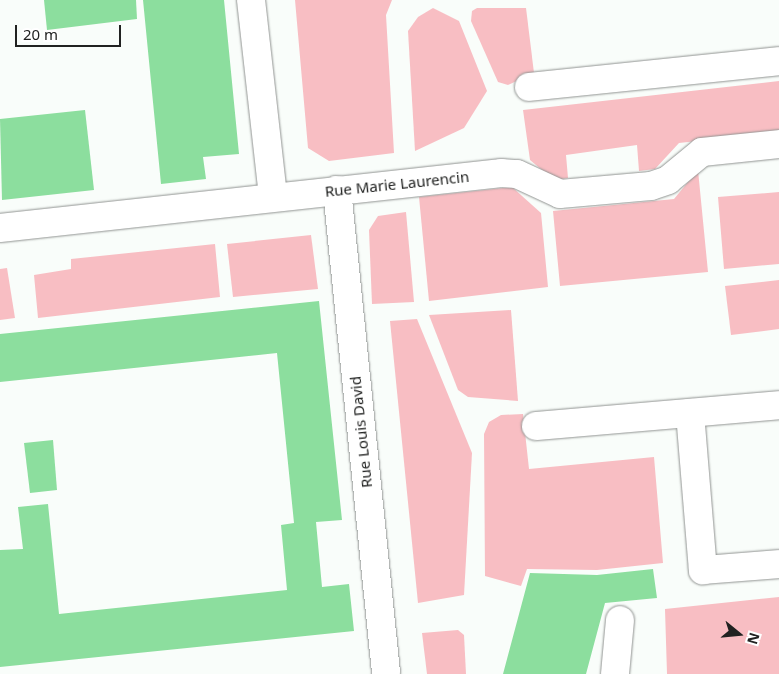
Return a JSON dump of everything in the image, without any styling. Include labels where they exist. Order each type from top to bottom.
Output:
[{"type":"street","points":[[251,0],[273,197]]},
{"type":"street","points":[[528,87],[779,61]]},
{"type":"street","name":"Rue Marie Laurencin","points":[[0,228],[501,172],[517,174],[560,194],[651,186],[668,180],[702,152],[779,144]]},
{"type":"street","name":"Rue Louis David","points":[[337,190],[386,674]]},
{"type":"street","points":[[536,426],[779,405]]},
{"type":"street","points":[[690,413],[703,570],[779,564]]},
{"type":"street","points":[[614,674],[620,620]]},
{"type":"shaded area","points":[[295,0],[392,0],[386,15],[394,153],[329,161],[308,148]]},
{"type":"shaded area","points":[[433,8],[459,21],[487,91],[464,128],[415,151],[408,31],[418,17]]},
{"type":"shaded area","points":[[477,8],[526,8],[534,73],[508,85],[498,82],[471,21],[472,11]]},
{"type":"shaded area","points":[[779,81],[779,132],[679,143],[655,169],[639,171],[637,145],[566,155],[568,178],[554,180],[530,160],[523,110]]},
{"type":"shaded area","points":[[698,170],[708,272],[560,286],[553,211],[674,199]]},
{"type":"shaded area","points":[[512,187],[541,213],[548,287],[429,301],[419,197]]},
{"type":"shaded area","points":[[779,192],[779,264],[724,269],[718,197]]},
{"type":"shaded area","points":[[406,212],[414,302],[372,304],[369,230],[378,216]]},
{"type":"shaded area","points":[[311,235],[318,289],[233,297],[227,244]]},
{"type":"shaded area","points":[[215,244],[220,297],[38,318],[34,275],[71,269],[71,259]]},
{"type":"shaded area","points":[[7,268],[15,318],[0,320],[0,269]]},
{"type":"shaded area","points":[[779,280],[779,329],[731,335],[725,286]]},
{"type":"shaded area","points":[[511,310],[518,401],[468,397],[458,390],[429,315]]},
{"type":"shaded area","points":[[417,319],[472,453],[464,595],[418,603],[390,321]]},
{"type":"shaded area","points":[[523,414],[529,469],[654,457],[663,563],[597,570],[527,569],[521,586],[485,576],[484,434],[489,422],[501,415]]},
{"type":"shaded area","points":[[779,597],[779,674],[667,674],[665,609]]},
{"type":"shaded area","points":[[458,630],[464,635],[466,674],[427,674],[422,633]]},
{"type":"building","points":[[44,0],[136,0],[137,19],[47,30]]},
{"type":"building","points":[[143,0],[224,0],[239,154],[203,157],[206,179],[161,184]]},
{"type":"building","points":[[85,110],[94,190],[2,200],[0,119]]},
{"type":"building","points":[[319,301],[342,520],[316,522],[322,587],[349,584],[354,631],[0,667],[0,550],[23,549],[18,507],[48,504],[59,614],[287,590],[281,525],[294,523],[277,353],[0,382],[0,334]]},
{"type":"building","points":[[53,440],[57,490],[30,493],[24,443]]},
{"type":"building","points":[[653,569],[657,598],[605,603],[586,674],[503,674],[530,573],[597,575]]}]
